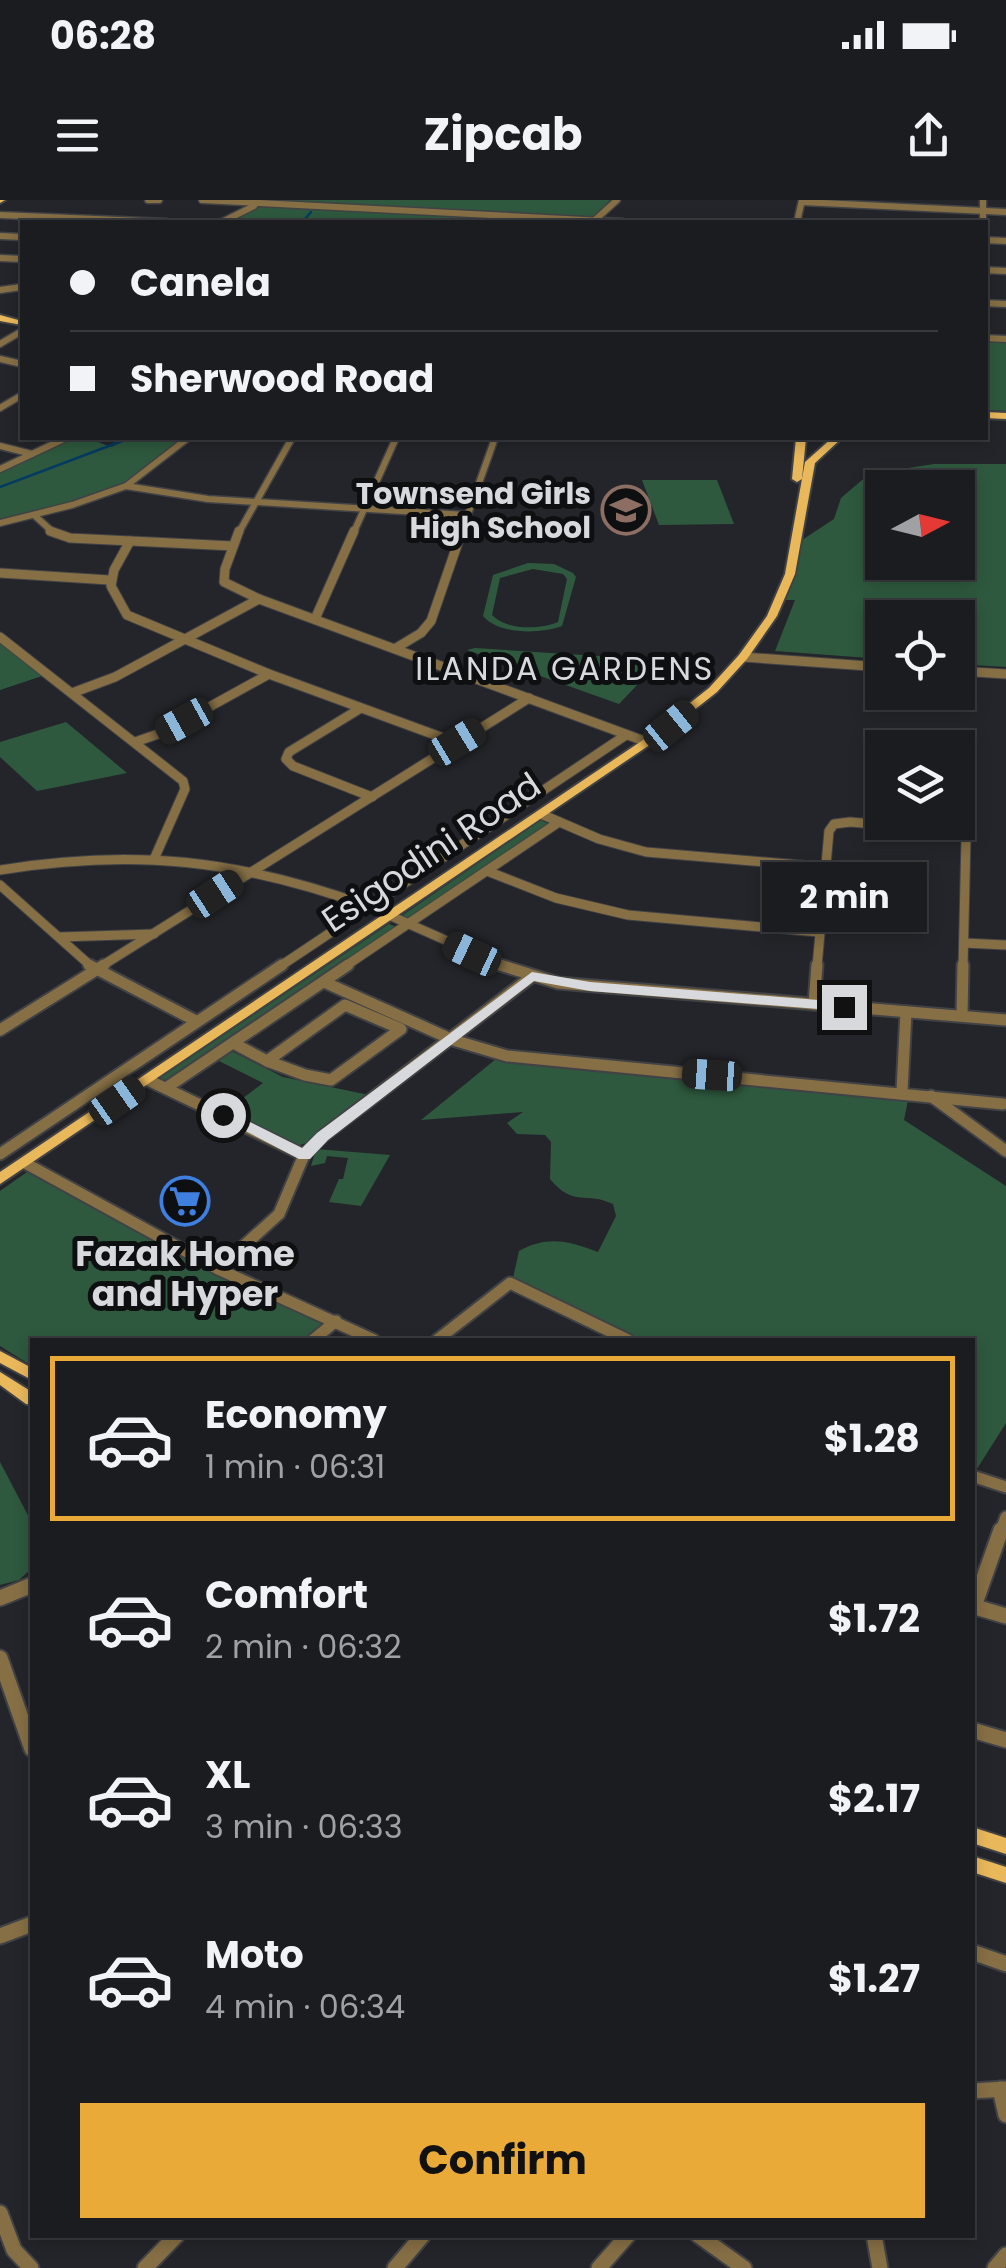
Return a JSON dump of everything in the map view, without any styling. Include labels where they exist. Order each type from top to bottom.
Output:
[{"type":"main road","points":[[5,319],[18,327],[19,333]]},
{"type":"main road","name":"Esigodini Road","points":[[801,440],[797,478],[801,500]]},
{"type":"main road","points":[[797,478],[806,454],[813,447]]},
{"type":"main road","name":"Esigodini Road","points":[[0,1180],[648,742],[698,704],[743,657],[772,616],[787,584],[813,447]]},
{"type":"main road","points":[[0,1356],[30,1375]]},
{"type":"main road","points":[[0,1377],[30,1399]]},
{"type":"main road","points":[[975,1836],[1006,1846]]},
{"type":"main road","points":[[975,1865],[1006,1875]]},
{"type":"street","points":[[148,200],[159,200]]},
{"type":"street","points":[[202,200],[254,206],[571,220]]},
{"type":"street","points":[[595,220],[617,200]]},
{"type":"street","points":[[984,200],[984,220]]},
{"type":"street","points":[[802,201],[1006,212]]},
{"type":"street","points":[[226,220],[254,206]]},
{"type":"street","points":[[0,215],[119,220]]},
{"type":"street","points":[[0,344],[19,333]]},
{"type":"street","points":[[0,469],[62,440]]},
{"type":"street","points":[[0,523],[126,486],[185,440]]},
{"type":"street","points":[[291,440],[232,546],[222,580],[259,598],[648,742]]},
{"type":"street","points":[[315,619],[395,440]]},
{"type":"street","points":[[396,648],[431,622],[494,440]]},
{"type":"street","points":[[0,446],[32,454]]},
{"type":"street","points":[[126,486],[168,495],[257,503],[466,515]]},
{"type":"street","points":[[34,516],[58,535],[232,546]]},
{"type":"street","points":[[130,541],[109,580],[111,595],[127,615],[269,674],[457,742]]},
{"type":"street","points":[[0,573],[109,580]]},
{"type":"street","points":[[72,693],[115,678],[259,598]]},
{"type":"street","points":[[0,637],[135,742],[184,786],[156,857]]},
{"type":"street","points":[[743,657],[865,665]]},
{"type":"street","points":[[975,672],[1006,674]]},
{"type":"street","points":[[135,742],[164,732],[269,674]]},
{"type":"street","points":[[0,1030],[529,698]]},
{"type":"street","points":[[361,708],[289,752],[286,759],[293,766],[372,797]]},
{"type":"street","points":[[0,1154],[626,735]]},
{"type":"street","points":[[541,814],[646,852],[824,867]]},
{"type":"street","points":[[166,1088],[558,822]]},
{"type":"street","points":[[814,1004],[824,867],[831,826],[850,822],[964,834],[962,1016]]},
{"type":"street","points":[[0,870],[83,860],[156,857],[255,868],[368,906]]},
{"type":"street","points":[[487,871],[554,898],[608,910],[818,932]]},
{"type":"street","points":[[0,885],[96,971],[196,1021]]},
{"type":"street","points":[[391,916],[532,976],[590,986],[1006,1020]]},
{"type":"street","points":[[59,937],[154,934]]},
{"type":"street","points":[[964,943],[1006,945]]},
{"type":"street","points":[[218,1269],[284,1207],[304,1155],[322,1136],[532,976]]},
{"type":"street","points":[[324,982],[452,1040],[490,1052],[560,1064],[902,1091],[1003,1104]]},
{"type":"street","points":[[233,1043],[268,1061],[293,1073],[331,1080],[402,1030],[345,1005],[268,1061]]},
{"type":"street","points":[[902,1091],[906,1012]]},
{"type":"street","points":[[148,1080],[304,1155]]},
{"type":"street","points":[[927,1094],[1006,1151]]},
{"type":"street","points":[[25,1163],[218,1269],[370,1338]]},
{"type":"street","points":[[440,1338],[510,1283],[521,1284],[624,1338]]},
{"type":"street","points":[[315,1338],[336,1321]]},
{"type":"street","points":[[975,1477],[1006,1486]]},
{"type":"street","points":[[975,1601],[1006,1517]]},
{"type":"street","points":[[0,1598],[30,1585]]},
{"type":"street","points":[[975,1607],[1006,1616]]},
{"type":"street","points":[[0,1658],[30,1744]]},
{"type":"street","points":[[975,1731],[1006,1740]]},
{"type":"street","points":[[0,1936],[30,1925]]},
{"type":"street","points":[[975,1953],[1006,1964]]},
{"type":"street","points":[[975,2090],[1003,2089],[1006,2115]]},
{"type":"street","points":[[0,2213],[14,2250],[31,2268]]},
{"type":"street","points":[[145,2268],[173,2238]]},
{"type":"street","points":[[395,2268],[420,2238]]},
{"type":"street","points":[[599,2268],[625,2238]]},
{"type":"street","points":[[702,2238],[744,2268]]},
{"type":"street","points":[[875,2238],[880,2268]]},
{"type":"street","points":[[995,2268],[1006,2255]]},
{"type":"green space","points":[[288,200],[610,200],[593,220],[231,220],[255,207]]},
{"type":"green space","points":[[988,342],[1006,343],[1006,411],[988,410]]},
{"type":"green space","points":[[64,440],[93,440],[111,447],[127,440],[181,441],[124,485],[0,521],[0,470]]},
{"type":"green space","points":[[934,464],[1006,464],[1006,667],[975,665],[975,600],[865,600],[865,658],[775,651],[795,600],[785,600],[799,542],[834,519],[841,498],[865,479],[865,580],[975,580],[975,470],[895,470]]},
{"type":"green space","points":[[642,480],[717,480],[734,524],[659,525]]},
{"type":"green space","points":[[528,563],[554,564],[573,573],[576,577],[562,626],[520,631],[490,622],[483,616],[493,575]],"holes":[[[533,569],[563,574],[567,579],[558,622],[523,627],[506,624],[492,615],[500,578]]]},
{"type":"green space","points":[[0,641],[45,675],[0,690]]},
{"type":"green space","points":[[467,650],[661,660],[619,704]]},
{"type":"green space","points":[[66,722],[127,773],[37,791],[0,757],[0,742]]},
{"type":"green space","points":[[541,820],[549,824],[408,920],[400,917]]},
{"type":"green space","points":[[389,924],[397,927],[167,1083],[158,1079]]},
{"type":"green space","points":[[231,1051],[283,1077],[369,1095],[307,1143],[296,1146],[226,1111],[263,1083],[217,1060]]},
{"type":"green space","points":[[496,1059],[909,1095],[904,1120],[1006,1186],[1006,1423],[975,1472],[975,1338],[635,1338],[513,1278],[519,1251],[530,1246],[549,1241],[598,1252],[616,1216],[613,1204],[573,1196],[558,1188],[550,1179],[551,1142],[545,1135],[517,1134],[507,1123],[523,1112],[421,1120]]},
{"type":"green space","points":[[316,1149],[390,1155],[361,1206],[329,1202],[339,1179],[343,1179],[348,1158],[327,1156],[325,1163],[311,1166]]},
{"type":"green space","points":[[27,1172],[325,1322],[305,1338],[30,1338],[30,1365],[0,1346],[0,1191]]},
{"type":"green space","points":[[0,1462],[30,1519],[30,1570],[19,1580],[0,1585]]},
{"type":"waterway","points":[[298,220],[311,212]]},
{"type":"waterway","points":[[0,487],[125,440]]},
{"type":"place","name":"Townsend Girls High School","points":[[626,510]]},
{"type":"place","name":"Fazak Home and Hyper","points":[[185,1201]]},
{"type":"district","name":"ILANDA GARDENS","points":[[565,668]]},
{"type":"route","points":[[223,1115],[304,1155],[322,1136],[532,976],[590,986],[844,1007]]}]
